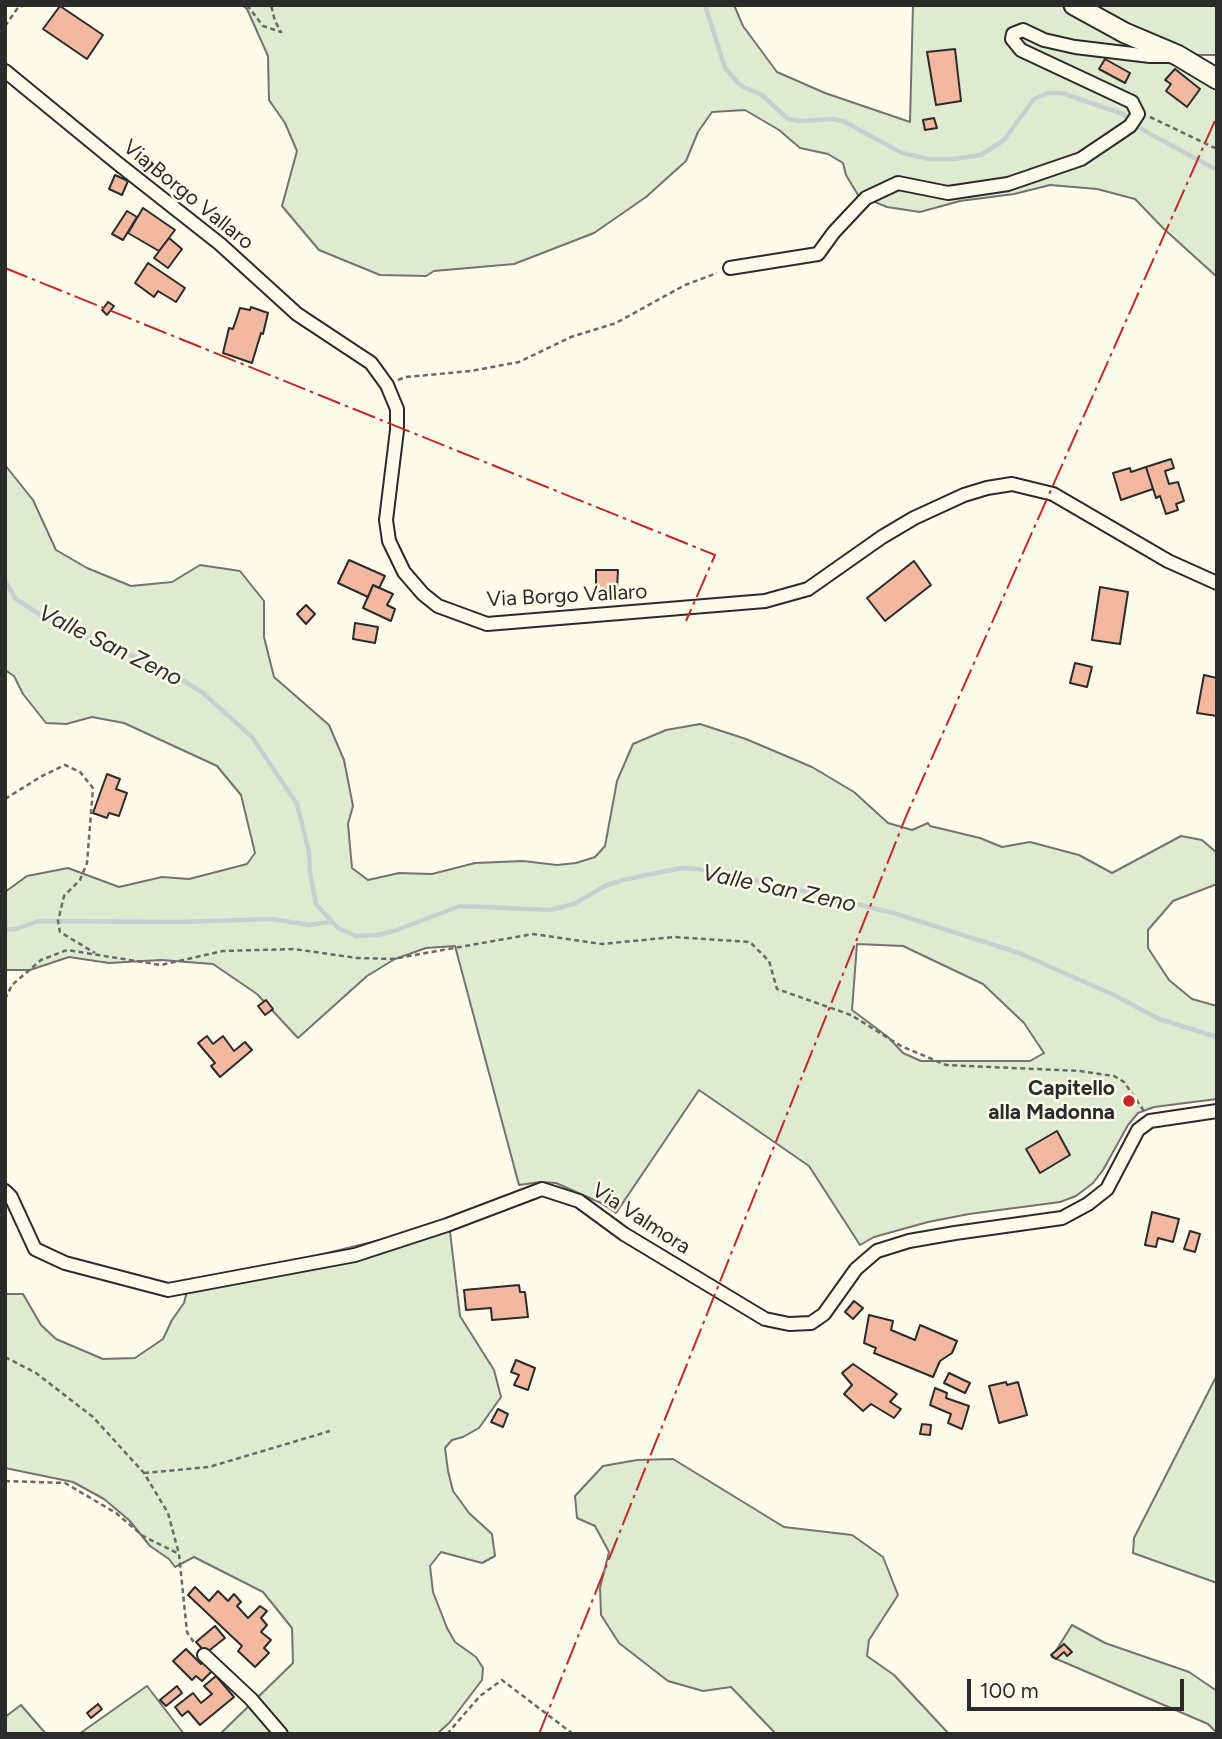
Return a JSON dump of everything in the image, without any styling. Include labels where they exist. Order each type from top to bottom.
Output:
[{"type":"street","points":[[1074,5],[1125,33],[1177,55],[1217,79]]},
{"type":"street","points":[[730,268],[818,254],[834,232],[866,198],[898,183],[948,193],[1008,184],[1081,159],[1130,126],[1138,113],[1132,102],[1021,50],[1012,39],[1013,34],[1023,30],[1044,40],[1075,47],[1150,56],[1177,55]]},
{"type":"street","name":"Via Borgo Vallaro","points":[[5,71],[220,244],[297,314],[371,363],[387,385],[397,409],[386,520],[389,541],[404,572],[423,594],[438,606],[487,624],[765,601],[808,589],[914,518],[964,495],[1012,484],[1053,494],[1168,561],[1217,583]]},
{"type":"street","points":[[1150,1121],[1217,1111]]},
{"type":"street","name":"Via Valmora","points":[[5,1191],[11,1197],[35,1249],[65,1263],[167,1290],[355,1255],[447,1225],[542,1189],[579,1201],[624,1234],[765,1319],[789,1324],[811,1323],[824,1314],[856,1269],[877,1251],[909,1241],[1062,1218],[1088,1204],[1107,1189],[1138,1130],[1150,1121]]},
{"type":"street","points":[[204,1655],[251,1699],[281,1734]]},
{"type":"path","points":[[5,26],[17,9],[24,5]]},
{"type":"path","points":[[247,5],[263,26],[281,32],[271,5]]},
{"type":"path","points":[[1138,113],[1217,149]]},
{"type":"path","points":[[387,385],[406,377],[471,371],[519,362],[571,337],[616,323],[685,285],[730,268]]},
{"type":"path","points":[[5,799],[65,765],[80,772],[93,788],[87,863],[80,880],[64,896],[58,921],[60,932],[98,955]]},
{"type":"path","points":[[5,999],[12,985],[41,960],[66,950],[161,965],[223,951],[295,949],[357,958],[392,959],[533,934],[602,944],[674,937],[750,942],[769,961],[777,989],[851,1015],[901,1046],[946,1065],[1080,1071],[1114,1076],[1124,1082],[1150,1121]]},
{"type":"path","points":[[5,1357],[36,1373],[93,1417],[144,1473],[168,1513],[178,1554],[187,1632],[204,1655]]},
{"type":"path","points":[[144,1473],[209,1467],[330,1431]]},
{"type":"path","points":[[5,1481],[65,1483],[116,1513],[143,1536],[178,1554]]},
{"type":"path","points":[[446,1734],[480,1696],[502,1680],[573,1734]]},
{"type":"green space","points":[[242,5],[734,5],[743,26],[777,72],[825,93],[910,122],[913,5],[1217,5],[1217,55],[1179,55],[1217,79],[1217,277],[1135,199],[1097,189],[1050,185],[1014,194],[960,201],[920,212],[887,207],[858,195],[846,175],[843,163],[828,154],[800,148],[779,130],[745,110],[712,112],[698,132],[686,161],[646,197],[594,233],[514,264],[434,271],[426,276],[380,275],[319,250],[282,206],[297,151],[285,123],[269,100],[268,56],[247,9]]},
{"type":"green space","points":[[5,465],[33,500],[56,550],[87,568],[131,586],[172,582],[200,565],[240,571],[264,601],[264,637],[274,677],[329,725],[344,760],[353,806],[348,824],[352,868],[368,880],[399,873],[432,874],[475,863],[523,861],[557,865],[595,857],[605,846],[617,781],[633,744],[666,730],[700,724],[746,739],[812,767],[854,792],[888,823],[912,830],[928,823],[930,826],[980,838],[1002,847],[1030,842],[1079,855],[1112,873],[1181,836],[1202,840],[1217,853],[1217,884],[1173,901],[1148,930],[1148,948],[1169,980],[1192,999],[1217,1006],[1217,1099],[1154,1107],[1138,1113],[1128,1125],[1103,1170],[1093,1183],[1076,1196],[1060,1202],[928,1222],[874,1237],[860,1245],[809,1166],[699,1090],[616,1213],[601,1203],[556,1183],[519,1185],[455,946],[426,948],[395,959],[367,976],[298,1038],[257,994],[213,964],[161,960],[109,963],[69,957],[30,970],[5,970],[5,892],[27,876],[68,868],[119,887],[162,877],[189,879],[247,864],[255,853],[241,795],[217,766],[124,723],[92,717],[66,724],[46,723],[23,694],[14,676],[5,670]],"holes":[[[857,944],[903,946],[983,984],[1024,1023],[1044,1053],[1030,1061],[921,1061],[903,1053],[888,1037],[852,1010]]]},
{"type":"green space","points":[[449,1223],[460,1316],[494,1370],[501,1397],[479,1428],[452,1440],[445,1448],[448,1471],[453,1491],[469,1513],[492,1534],[495,1556],[482,1563],[441,1552],[430,1566],[433,1592],[447,1628],[455,1642],[476,1657],[483,1668],[482,1680],[450,1722],[437,1734],[220,1734],[293,1663],[292,1628],[263,1592],[194,1557],[175,1567],[169,1559],[150,1546],[129,1520],[104,1499],[73,1482],[5,1468],[5,1294],[23,1294],[41,1325],[56,1339],[103,1359],[135,1358],[163,1339],[184,1303],[189,1283],[303,1259]]},
{"type":"green space","points":[[1217,1375],[1217,1583],[1133,1553],[1134,1538]]},
{"type":"green space","points":[[673,1459],[784,1527],[852,1535],[883,1557],[898,1595],[869,1640],[867,1656],[894,1675],[949,1734],[776,1734],[731,1687],[703,1691],[668,1681],[619,1643],[601,1615],[600,1588],[609,1552],[595,1526],[577,1518],[575,1496],[603,1466],[637,1460]]},
{"type":"green space","points":[[1072,1625],[1105,1643],[1189,1672],[1217,1691],[1217,1733],[1208,1724],[1052,1657]]},
{"type":"green space","points":[[147,1686],[184,1734],[79,1734]]},
{"type":"green space","points":[[21,1705],[46,1734],[5,1734],[5,1717]]},
{"type":"building","points":[[60,6],[103,35],[87,59],[43,29]]},
{"type":"building","points":[[955,49],[961,101],[936,105],[927,52]]},
{"type":"building","points":[[1105,59],[1130,73],[1125,83],[1099,69]]},
{"type":"building","points":[[1175,69],[1200,89],[1187,107],[1166,91],[1171,84],[1165,80]]},
{"type":"building","points":[[934,118],[937,128],[925,130],[923,120]]},
{"type":"building","points":[[145,155],[153,164],[145,171],[137,161]]},
{"type":"building","points":[[115,175],[128,181],[122,195],[109,189]]},
{"type":"building","points":[[143,208],[175,230],[159,251],[128,233]]},
{"type":"building","points":[[127,211],[137,217],[123,240],[112,234]]},
{"type":"building","points":[[169,238],[182,249],[168,268],[154,258]]},
{"type":"building","points":[[148,263],[185,288],[176,302],[158,291],[154,297],[135,283]]},
{"type":"building","points":[[108,302],[114,306],[107,315],[102,310]]},
{"type":"building","points":[[251,307],[268,313],[252,363],[223,353],[229,328],[233,329],[240,308],[250,310]]},
{"type":"building","points":[[1171,459],[1174,468],[1165,471],[1169,484],[1178,482],[1184,501],[1176,504],[1178,510],[1166,514],[1160,496],[1156,498],[1146,467]]},
{"type":"building","points":[[1146,467],[1153,489],[1121,500],[1113,473],[1130,468],[1131,472]]},
{"type":"building","points":[[349,560],[385,576],[379,588],[373,585],[368,597],[338,583]]},
{"type":"building","points":[[914,561],[931,585],[885,621],[867,598]]},
{"type":"building","points":[[596,570],[618,570],[617,589],[596,589]]},
{"type":"building","points":[[373,585],[393,594],[387,605],[395,609],[391,621],[363,608]]},
{"type":"building","points":[[1100,587],[1128,592],[1120,644],[1092,640]]},
{"type":"building","points":[[306,605],[315,614],[306,624],[297,614]]},
{"type":"building","points":[[355,623],[378,627],[375,643],[353,639]]},
{"type":"building","points":[[1075,663],[1092,667],[1087,687],[1070,683]]},
{"type":"building","points":[[1204,675],[1217,678],[1217,716],[1197,713]]},
{"type":"building","points":[[107,774],[120,779],[116,789],[127,793],[119,816],[109,813],[107,818],[93,813]]},
{"type":"building","points":[[266,1000],[273,1009],[265,1015],[258,1006]]},
{"type":"building","points":[[207,1036],[213,1044],[223,1036],[234,1051],[245,1042],[252,1050],[220,1077],[211,1066],[215,1063],[198,1043]]},
{"type":"building","points":[[1057,1131],[1070,1155],[1040,1173],[1026,1149]]},
{"type":"building","points":[[1152,1212],[1179,1219],[1173,1242],[1158,1238],[1156,1247],[1145,1245]]},
{"type":"building","points":[[1190,1231],[1200,1234],[1195,1252],[1184,1249]]},
{"type":"building","points":[[519,1285],[520,1292],[525,1292],[528,1317],[492,1320],[491,1308],[466,1310],[464,1290]]},
{"type":"building","points":[[854,1301],[863,1308],[853,1319],[845,1312]]},
{"type":"building","points":[[869,1315],[893,1321],[891,1330],[915,1340],[920,1325],[957,1341],[952,1353],[940,1361],[933,1377],[874,1353],[876,1348],[864,1343]]},
{"type":"building","points":[[516,1360],[535,1368],[528,1390],[514,1385],[519,1375],[511,1372]]},
{"type":"building","points":[[853,1364],[897,1394],[890,1402],[901,1409],[894,1418],[871,1404],[863,1411],[844,1394],[852,1385],[842,1373]]},
{"type":"building","points":[[949,1373],[970,1383],[965,1393],[944,1383]]},
{"type":"building","points":[[1006,1382],[1007,1385],[1018,1382],[1027,1415],[999,1423],[989,1386]]},
{"type":"building","points":[[935,1388],[947,1393],[946,1398],[969,1406],[962,1429],[948,1423],[951,1414],[930,1405]]},
{"type":"building","points":[[498,1409],[508,1414],[503,1427],[491,1422]]},
{"type":"building","points":[[922,1424],[931,1425],[930,1435],[920,1434]]},
{"type":"building","points":[[195,1587],[209,1601],[218,1591],[228,1601],[234,1594],[241,1602],[237,1606],[248,1618],[260,1606],[267,1611],[261,1618],[267,1625],[261,1632],[271,1640],[264,1648],[269,1653],[255,1667],[238,1651],[242,1646],[188,1595]]},
{"type":"building","points":[[215,1626],[225,1638],[206,1653],[196,1642]]},
{"type":"building","points":[[1064,1644],[1072,1652],[1067,1656],[1064,1652],[1056,1659],[1051,1655]]},
{"type":"building","points":[[186,1649],[201,1664],[205,1661],[213,1670],[202,1681],[196,1676],[192,1680],[173,1661]]},
{"type":"building","points":[[216,1676],[234,1697],[200,1725],[188,1711],[182,1716],[175,1707],[193,1693],[201,1703],[212,1694],[204,1686]]},
{"type":"building","points":[[177,1686],[182,1693],[166,1706],[160,1700]]},
{"type":"building","points":[[98,1704],[102,1709],[91,1718],[87,1713]]},
{"type":"waterway","points":[[705,5],[725,68],[741,86],[762,95],[788,119],[835,119],[902,153],[929,159],[953,159],[981,155],[1004,140],[1034,99],[1048,93],[1062,93],[1123,114],[1143,130],[1217,170]]},
{"type":"waterway","name":"Valle San Zeno","points":[[5,581],[16,599],[42,616],[165,669],[203,693],[252,737],[297,804],[309,852],[316,904],[338,928],[356,936],[394,931],[460,906],[550,910],[574,904],[605,886],[623,880],[681,868],[698,869],[779,885],[893,913],[1019,953],[1114,995],[1159,1019],[1217,1037]]},
{"type":"waterway","name":"Valle San Zeno","points":[[5,930],[38,921],[179,922],[272,919],[309,925],[331,922]]},
{"type":"power","points":[[539,1734],[907,814],[1217,116]]},
{"type":"power","points":[[5,268],[715,555],[686,621]]},
{"type":"place","name":"Capitello alla Madonna","points":[[1129,1101]]}]
